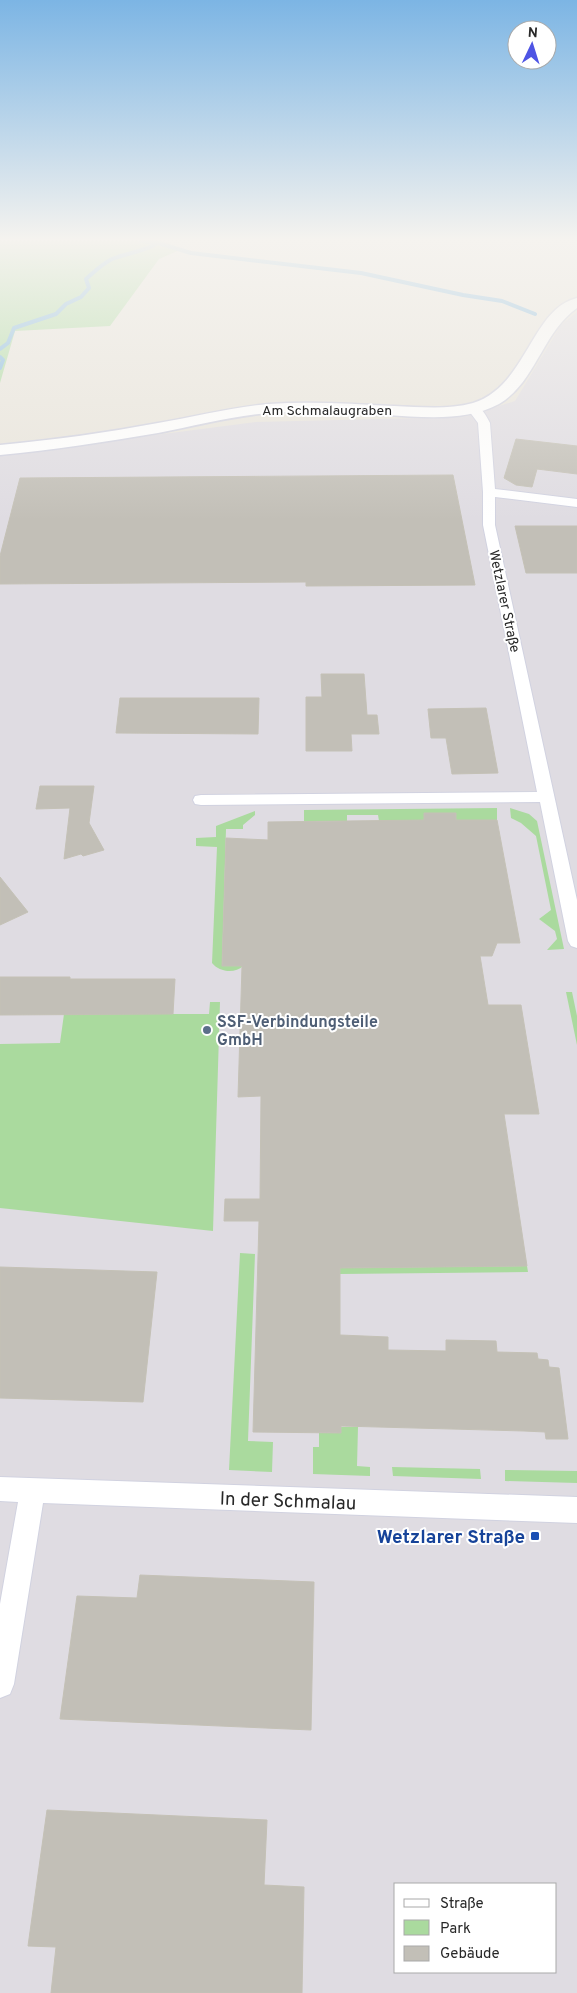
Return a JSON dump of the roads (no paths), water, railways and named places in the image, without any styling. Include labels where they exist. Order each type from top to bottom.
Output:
[{"type":"main road","name":"Am Schmalaugraben","points":[[0,450],[123,434],[272,409],[453,410],[472,407],[491,401],[505,393],[518,376],[544,334]]},
{"type":"street","name":"Wetzlarer Straße","points":[[472,407],[484,422],[489,492],[489,525],[577,941]]},
{"type":"street","points":[[489,492],[577,503]]},
{"type":"street","points":[[201,800],[546,797]]},
{"type":"street","name":"In der Schmalau","points":[[0,1489],[577,1510]]},
{"type":"street","points":[[0,1684],[32,1491]]},
{"type":"waterway","points":[[0,349],[8,343],[12,334]]},
{"type":"waterway","points":[[0,357],[3,360],[0,368]]},
{"type":"place","name":"SSF-Verbindungsteile GmbH","points":[[207,1030]]},
{"type":"place","name":"Wetzlarer Straße","points":[[535,1536]]}]
